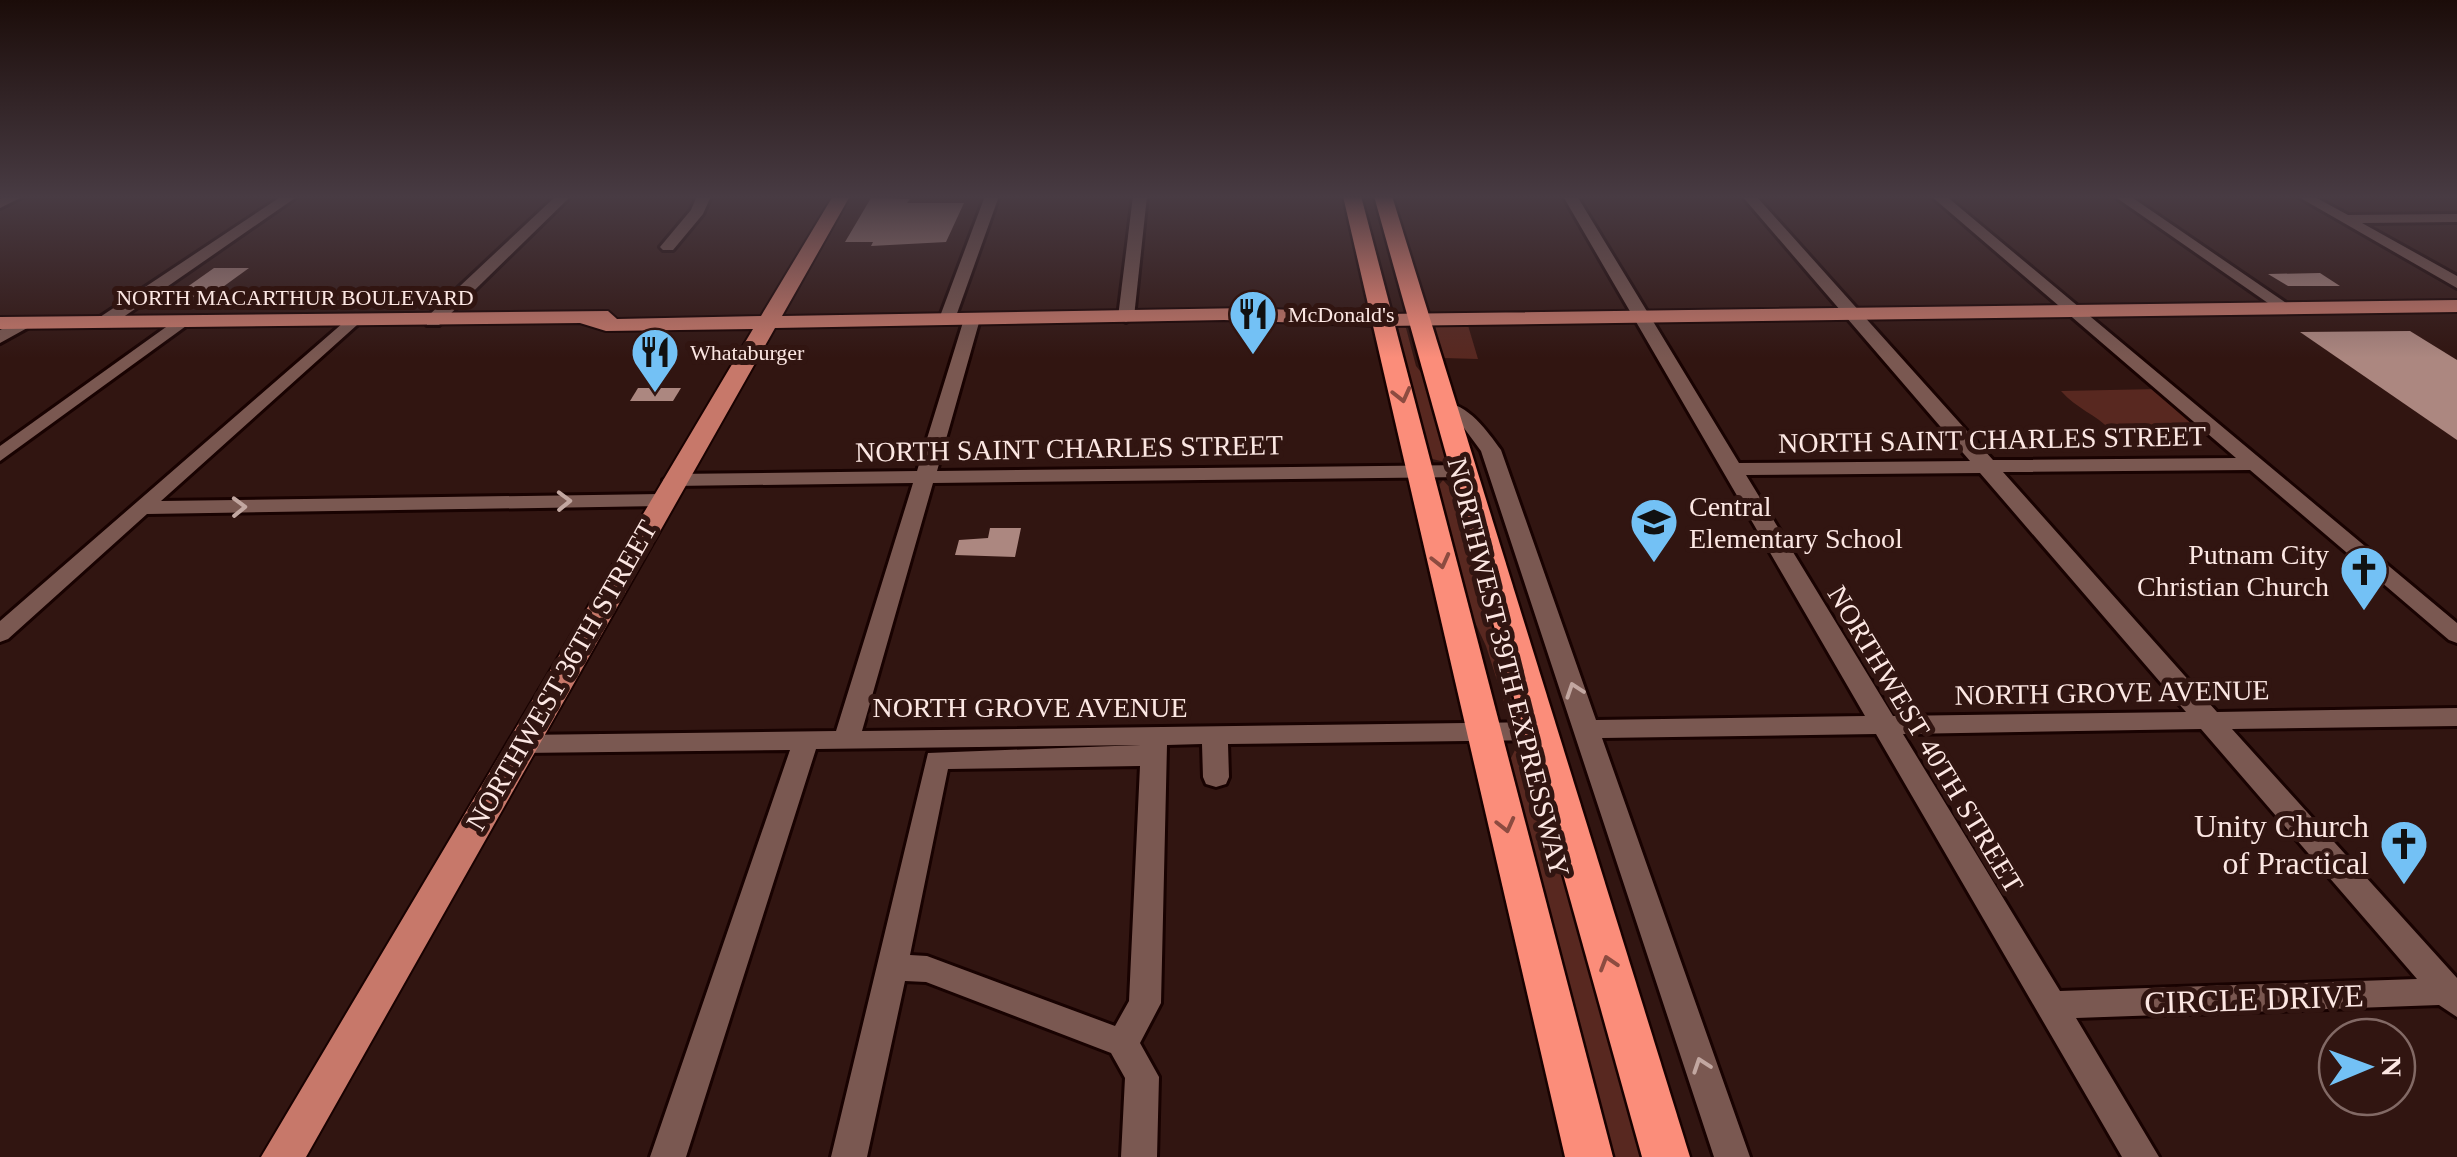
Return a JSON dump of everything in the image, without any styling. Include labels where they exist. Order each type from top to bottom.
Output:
[{"type":"highway","name":"NORTHWEST 39TH EXPRESSWAY","points":[[1366,250],[1589,1157]]},
{"type":"highway","name":"NORTHWEST 39TH EXPRESSWAY","points":[[1399,250],[1666,1157]]},
{"type":"main road","name":"NORTHWEST 36TH STREET","points":[[283,1157],[808,250]]},
{"type":"main road","name":"NORTH MACARTHUR BOULEVARD","points":[[0,324],[590,321],[606,325],[766,320],[2457,306]]},
{"type":"street","points":[[103,323],[211,250]]},
{"type":"street","points":[[432,321],[507,250]]},
{"type":"street","points":[[948,319],[973,250]]},
{"type":"street","points":[[1126,317],[1134,250]]},
{"type":"street","name":"NORTHWEST 40TH STREET","points":[[1601,250],[2141,1157]]},
{"type":"street","points":[[1795,250],[2454,995]]},
{"type":"street","points":[[2002,250],[2457,636]]},
{"type":"street","points":[[2200,250],[2284,307]]},
{"type":"street","points":[[2400,250],[2457,283]]},
{"type":"street","points":[[847,738],[972,318]]},
{"type":"street","points":[[0,455],[180,322]]},
{"type":"street","points":[[0,634],[352,322]]},
{"type":"street","points":[[0,338],[23,323]]},
{"type":"street","name":"NORTHWEST 39TH EXPRESSWAY","points":[[1446,407],[1472,424],[1491,450],[1732,1157]]},
{"type":"street","name":"NORTH SAINT CHARLES STREET","points":[[1730,469],[2254,464]]},
{"type":"street","name":"NORTH SAINT CHARLES STREET","points":[[142,508],[924,477],[1466,472]]},
{"type":"street","name":"NORTH GROVE AVENUE","points":[[1588,730],[2457,718]]},
{"type":"street","name":"NORTH GROVE AVENUE","points":[[521,744],[847,738],[940,749],[1153,746],[1215,736],[1539,731]]},
{"type":"street","points":[[1215,736],[1216,777]]},
{"type":"street","points":[[668,1157],[806,740]]},
{"type":"street","points":[[1123,1042],[1145,1003],[1153,746]]},
{"type":"street","points":[[849,1157],[940,749]]},
{"type":"street","points":[[892,968],[927,968],[1123,1042],[1142,1077],[1139,1157]]},
{"type":"street","name":"CIRCLE DRIVE","points":[[2050,1005],[2454,995]]},
{"type":"shaded area","points":[[1467,322],[1478,359],[1443,358],[1435,326]]},
{"type":"shaded area","points":[[1397,324],[1406,328],[1416,366],[1428,381],[1450,458],[1445,462],[1428,458]]},
{"type":"shaded area","points":[[2158,389],[2204,430],[2112,431],[2061,391]]},
{"type":"shaded area","points":[[1443,480],[1451,489],[1477,555],[1517,708],[1506,708],[1486,646],[1466,603],[1436,489]]},
{"type":"shaded area","points":[[1515,750],[1532,776],[1570,882],[1649,1157],[1612,1157],[1509,762]]},
{"type":"building","points":[[214,268],[249,268],[209,297],[173,297]]},
{"type":"building","points":[[2320,273],[2340,286],[2288,286],[2268,274]]},
{"type":"building","points":[[2410,331],[2457,360],[2457,440],[2300,332]]},
{"type":"building","name":"Whataburger","points":[[638,388],[681,388],[673,401],[630,401]]},
{"type":"building","points":[[990,528],[1021,528],[1015,557],[955,555],[959,540],[988,538]]},
{"type":"place","name":"McDonald's","points":[[1253,356]]},
{"type":"place","name":"Whataburger","points":[[655,394]]},
{"type":"place","name":"Central Elementary School","points":[[1654,564]]},
{"type":"place","name":"Putnam City Christian Church","points":[[2364,612]]},
{"type":"place","name":"Unity Church of Practical","points":[[2404,886]]}]
